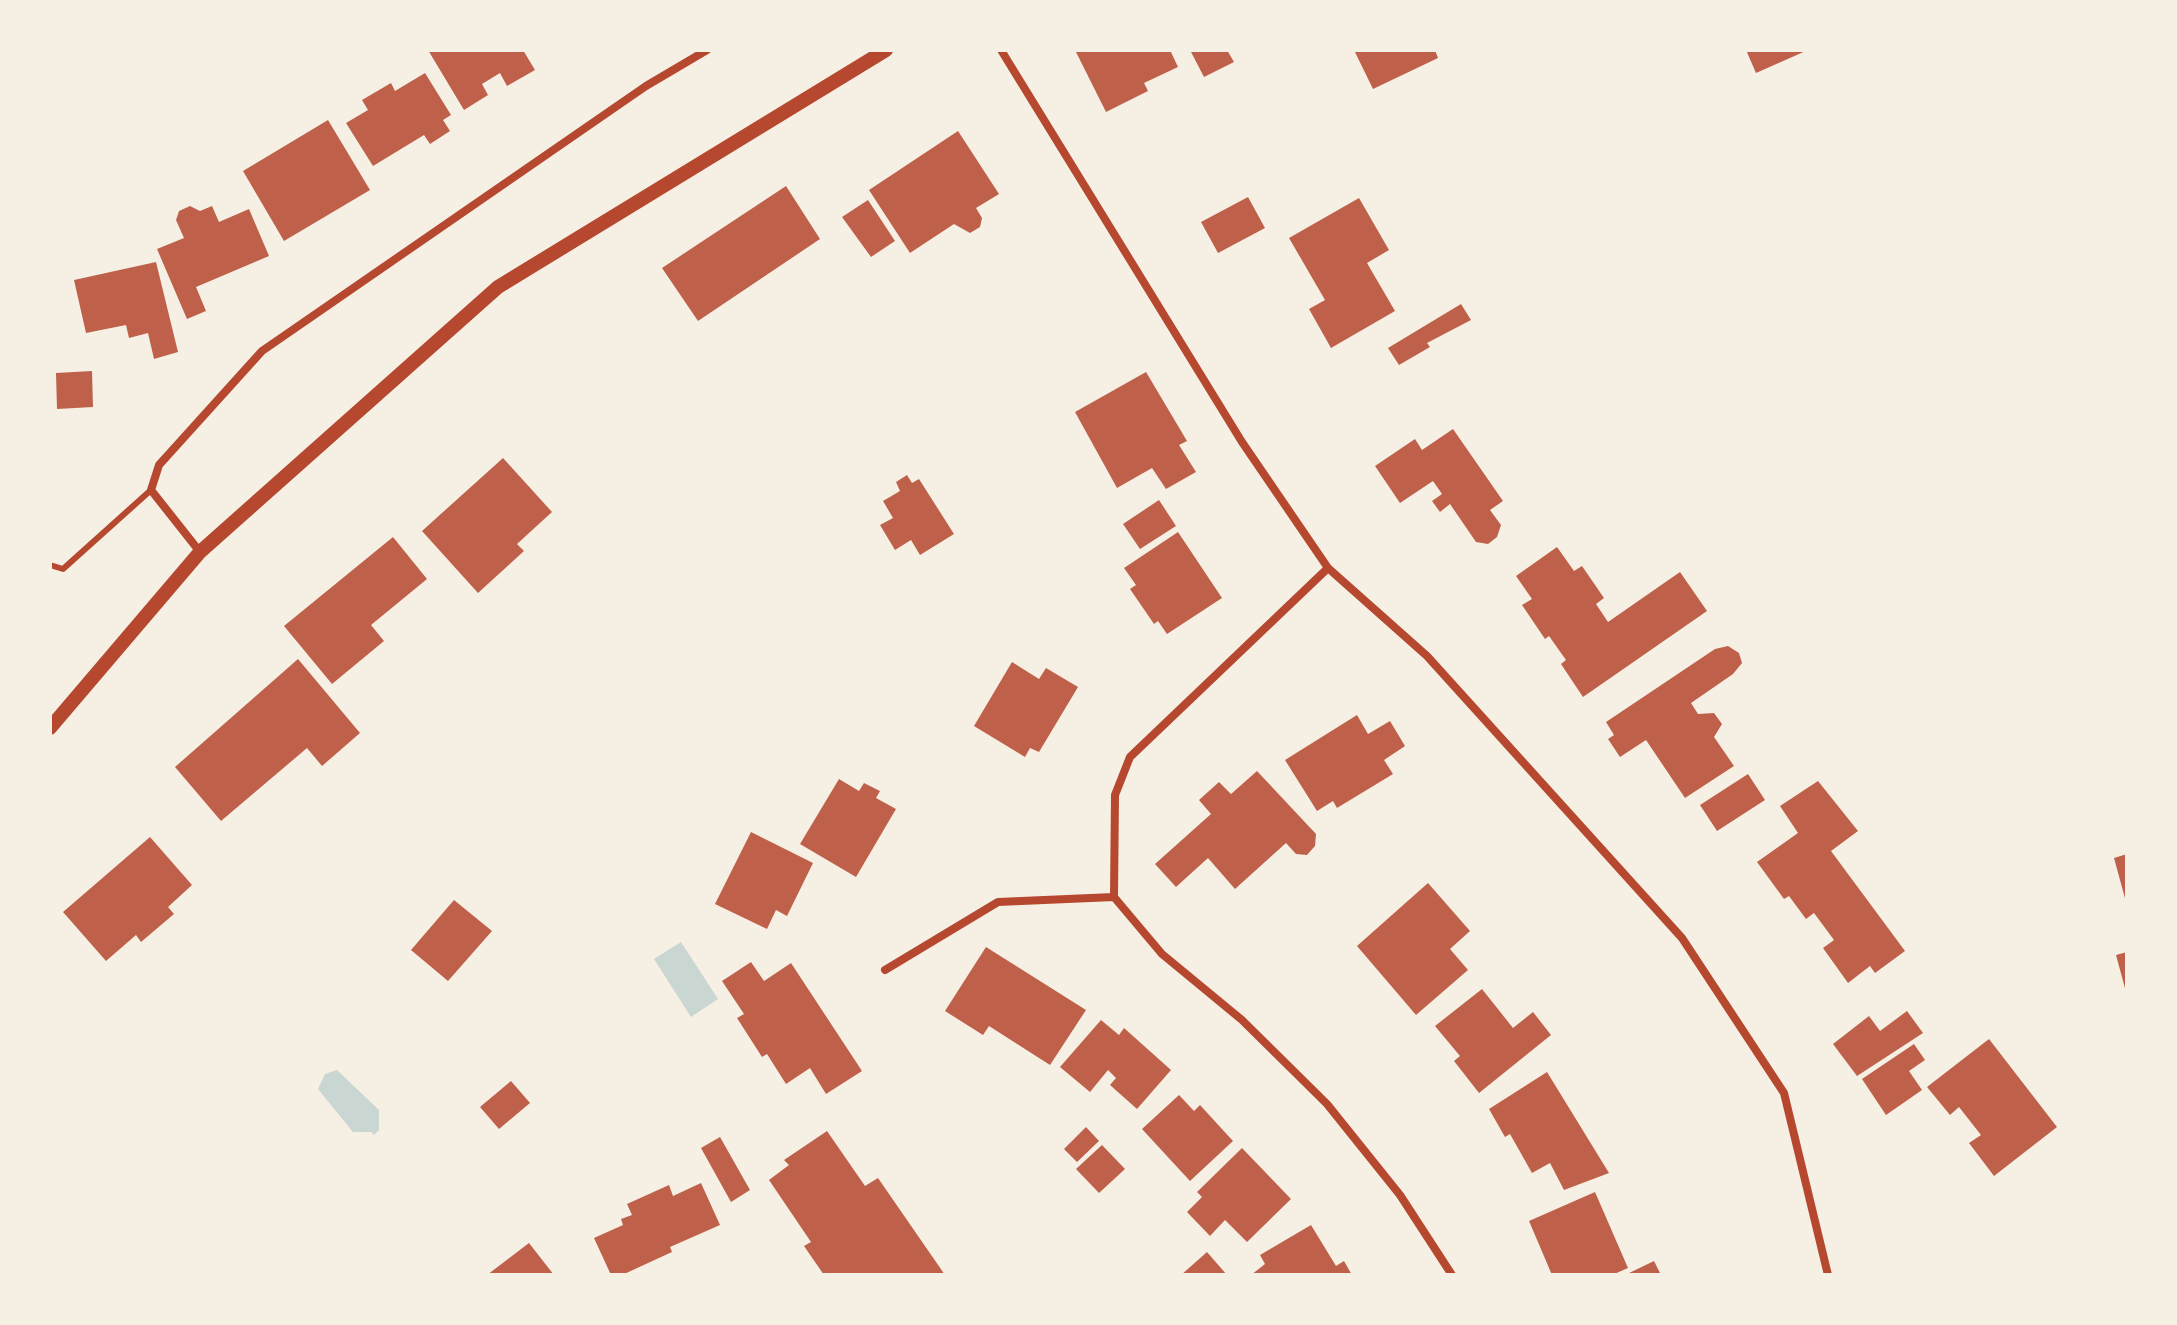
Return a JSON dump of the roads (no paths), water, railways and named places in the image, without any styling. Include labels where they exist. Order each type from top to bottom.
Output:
[{"type":"street","points":[[200,552],[151,490],[159,465],[262,351],[646,86],[707,50]]},
{"type":"street","points":[[50,728],[200,552],[498,287],[886,50]]},
{"type":"street","points":[[1001,50],[1242,442],[1328,568],[1427,656],[1682,938],[1784,1093],[1828,1275]]},
{"type":"street","points":[[1328,568],[1130,757],[1115,795],[1114,897],[1162,954],[1242,1020],[1327,1104],[1400,1195],[1452,1275]]},
{"type":"street","points":[[885,970],[998,902],[1114,897]]},
{"type":"lane","points":[[50,565],[63,569],[151,490]]}]
